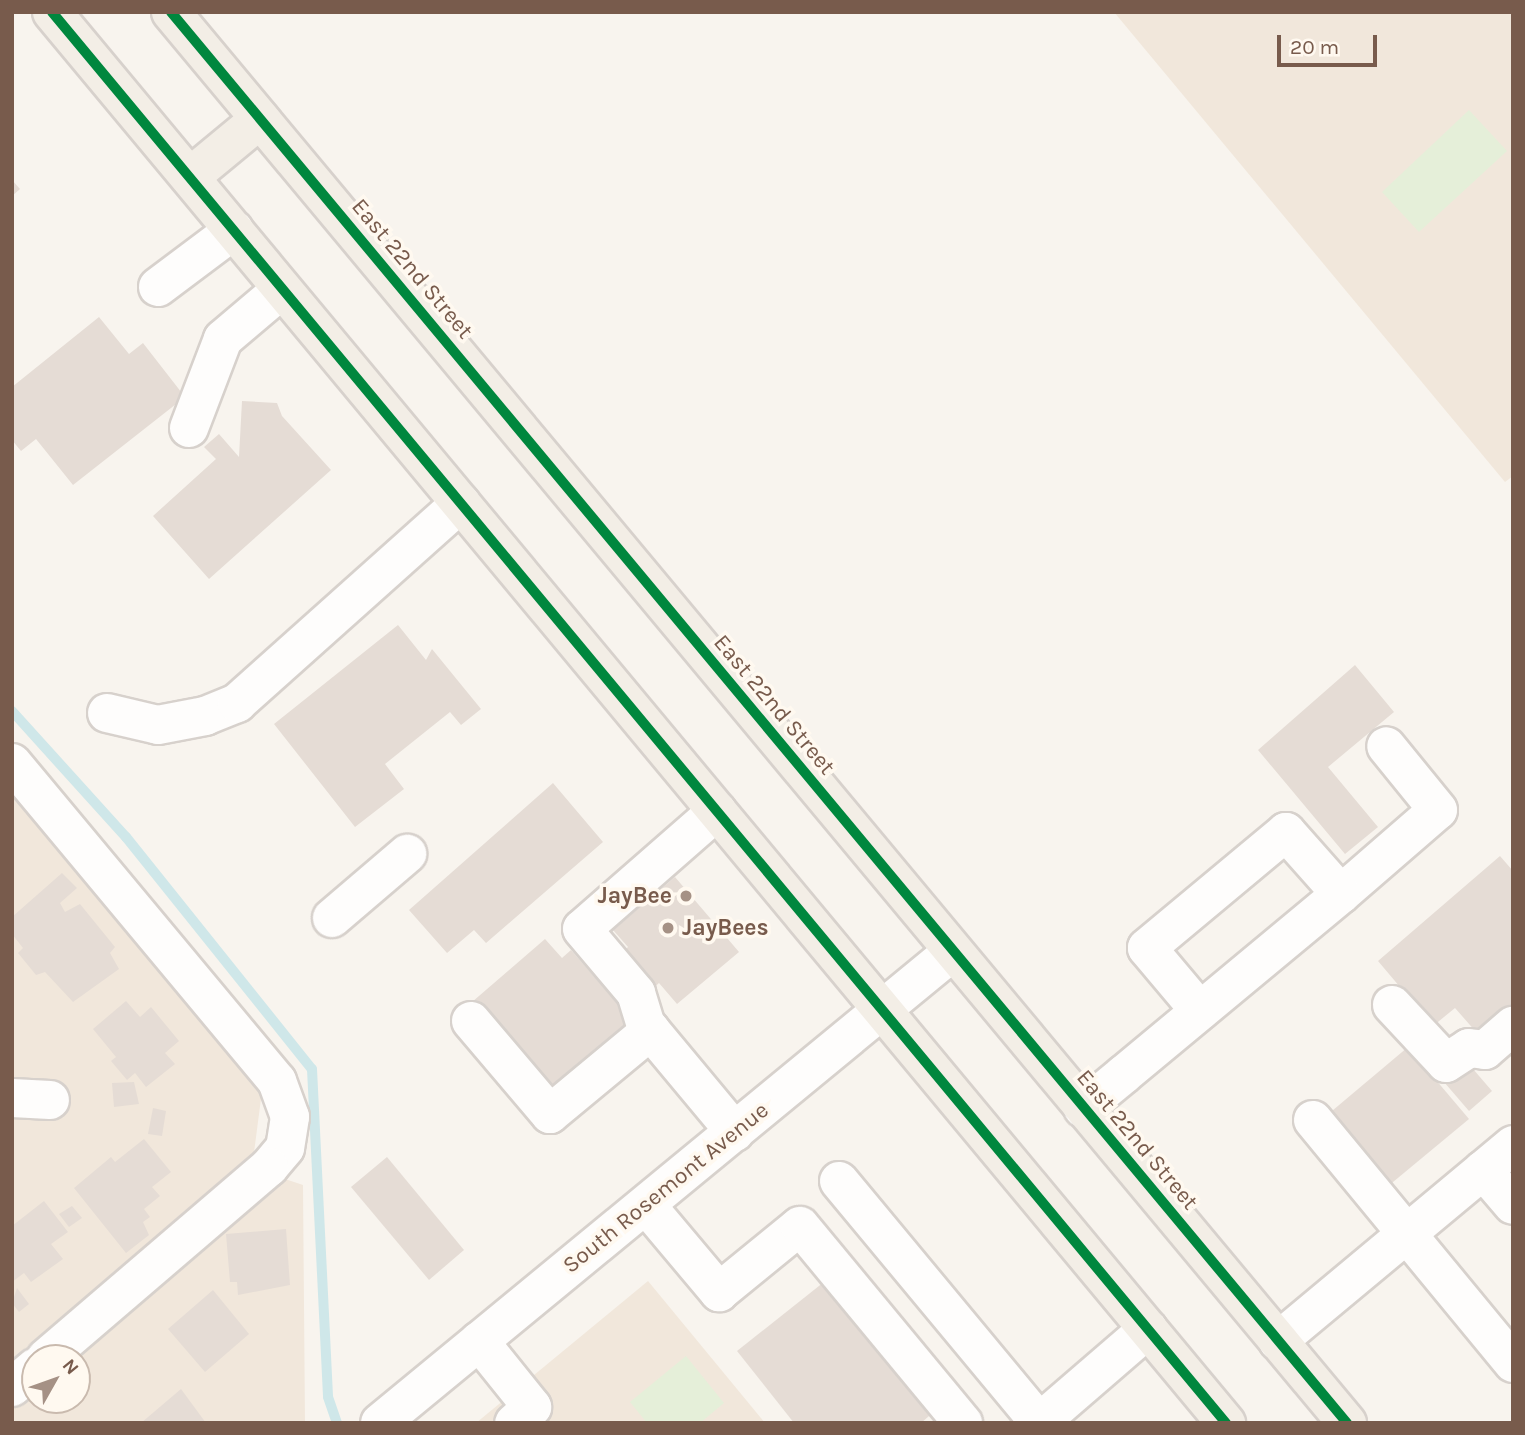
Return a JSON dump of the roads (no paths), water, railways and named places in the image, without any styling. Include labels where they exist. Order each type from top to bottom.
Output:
[{"type":"main road","points":[[52,12],[1226,1423]]},
{"type":"main road","name":"East 22nd Street","points":[[171,12],[1347,1423]]},
{"type":"main road","points":[[190,177],[260,119]]},
{"type":"street","points":[[159,287],[234,230]]},
{"type":"street","points":[[189,428],[223,339],[282,289]]},
{"type":"street","points":[[107,713],[158,725],[205,716],[237,703],[461,503]]},
{"type":"street","points":[[1083,1108],[1438,810],[1386,746]]},
{"type":"street","points":[[12,763],[277,1081],[289,1117],[285,1148],[269,1167],[62,1344]]},
{"type":"street","points":[[717,811],[582,929],[636,993],[651,1030],[735,1132]]},
{"type":"street","points":[[1200,1011],[1147,948],[1211,894],[1286,832],[1340,894]]},
{"type":"street","points":[[332,918],[407,854]]},
{"type":"street","name":"South Rosemont Avenue","points":[[380,1423],[952,952]]},
{"type":"street","points":[[1392,1005],[1446,1063],[1469,1048],[1485,1050],[1513,1026]]},
{"type":"street","points":[[471,1021],[550,1114],[651,1030]]},
{"type":"street","points":[[12,1098],[50,1100]]},
{"type":"street","points":[[1313,1121],[1513,1363]]},
{"type":"street","points":[[1278,1341],[1513,1145]]},
{"type":"street","points":[[1483,1170],[1513,1205]]},
{"type":"street","points":[[839,1181],[1028,1422],[1148,1329]]},
{"type":"street","points":[[646,1205],[719,1292],[800,1226],[963,1423]]},
{"type":"street","points":[[479,1341],[532,1407],[514,1423]]},
{"type":"waterway","points":[[12,711],[126,837],[312,1069],[328,1397],[337,1423]]},
{"type":"place","name":"JayBee","points":[[686,896]]},
{"type":"place","name":"JayBees","points":[[668,928]]}]
